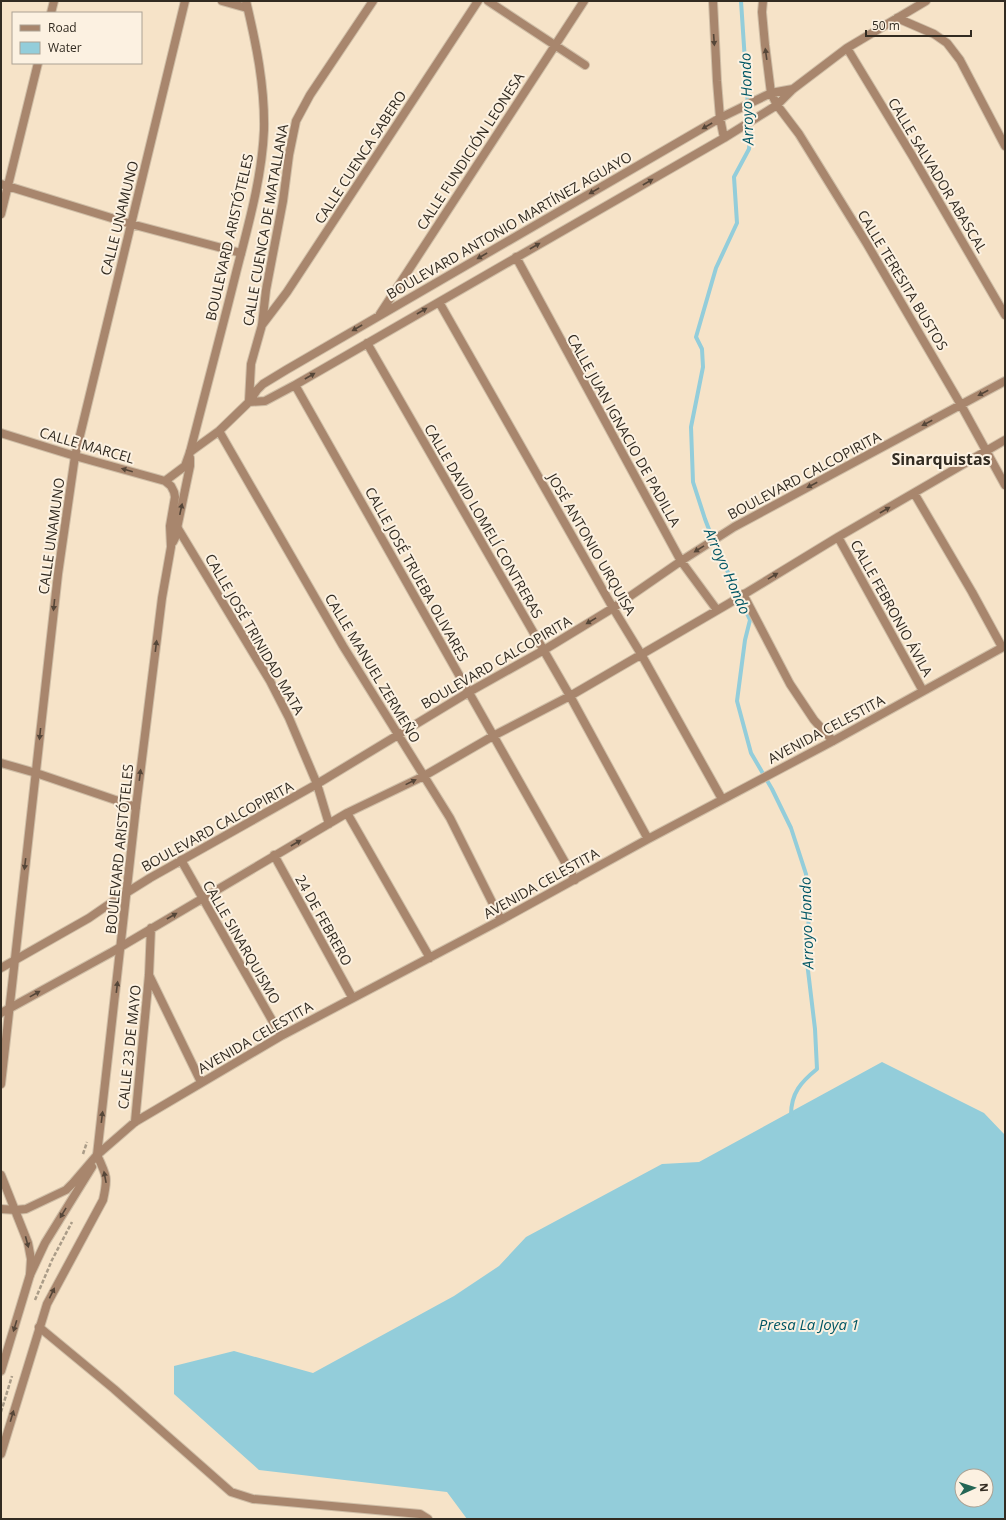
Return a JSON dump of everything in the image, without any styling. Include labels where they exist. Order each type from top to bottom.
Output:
[{"type":"street","points":[[51,12],[54,1]]},
{"type":"street","name":"CALLE UNAMUNO","points":[[1,1084],[58,574],[75,456],[185,1]]},
{"type":"street","points":[[222,1],[247,5]]},
{"type":"street","name":"CALLE CUENCA DE MATALLANA","points":[[249,402],[251,364],[262,325],[266,290],[296,121],[310,95],[373,1]]},
{"type":"street","name":"CALLE CUENCA SABERO","points":[[262,325],[291,286],[478,1]]},
{"type":"street","points":[[488,1],[585,65]]},
{"type":"street","name":"CALLE FUNDICIÓN LEONESA","points":[[378,316],[584,1]]},
{"type":"street","points":[[713,1],[713,28],[720,118],[724,138]]},
{"type":"street","name":"CALLE TERESITA BUSTOS","points":[[763,1],[762,12],[771,93],[777,105],[799,134],[867,244],[961,405],[1005,485]]},
{"type":"street","name":"BOULEVARD ANTONIO MARTÍNEZ AGUAYO","points":[[249,402],[266,401],[295,385],[724,138],[777,105],[793,89],[847,48],[926,1]]},
{"type":"street","name":"BOULEVARD ARISTÓTELES","points":[[1,1371],[30,1275],[45,1243],[70,1200],[76,1194],[88,1175],[97,1155],[136,807],[162,598],[171,547],[170,526],[175,497],[171,486],[165,481],[184,466],[190,452],[241,253],[260,167],[264,130],[264,107],[257,48],[247,5]]},
{"type":"street","points":[[898,18],[934,34],[947,43],[960,60],[1005,146]]},
{"type":"street","name":"CALLE SALVADOR ABASCAL","points":[[847,48],[921,170],[1005,315]]},
{"type":"street","points":[[1,214],[4,185],[38,64]]},
{"type":"street","name":"BOULEVARD ANTONIO MARTÍNEZ AGUAYO","points":[[190,452],[219,431],[249,402],[256,390],[263,384],[720,118],[771,93],[793,89]]},
{"type":"street","points":[[4,185],[131,224],[241,253]]},
{"type":"street","name":"CALLE JUAN IGNACIO DE PADILLA","points":[[516,257],[681,561],[717,610]]},
{"type":"street","name":"JOSÉ ANTONIO URQUISA","points":[[439,302],[613,608],[641,654],[722,799]]},
{"type":"street","name":"CALLE DAVID LOMELÍ CONTRERAS","points":[[367,344],[544,650],[648,838]]},
{"type":"street","name":"BOULEVARD CALCOPIRITA","points":[[1,968],[89,918],[181,860],[317,784],[469,692],[544,650],[613,608],[681,561],[734,527],[1005,381]]},
{"type":"street","name":"CALLE JOSÉ TRUEBA OLIVARES","points":[[295,385],[469,692],[492,736],[575,880]]},
{"type":"street","name":"CALLE MANUEL ZERMEÑO","points":[[219,431],[343,646],[450,818],[501,920]]},
{"type":"street","name":"CALLE MARCEL","points":[[1,434],[165,481]]},
{"type":"street","points":[[1,1014],[203,899],[274,855],[347,813],[424,776],[492,736],[570,696],[1005,440]]},
{"type":"street","name":"BOULEVARD ARISTÓTELES","points":[[171,547],[175,538],[190,466],[190,452]]},
{"type":"street","points":[[914,493],[1004,646]]},
{"type":"street","name":"CALLE JOSÉ TRINIDAD MATA","points":[[177,527],[270,681],[289,718],[317,784],[329,824]]},
{"type":"street","name":"CALLE FEBRONIO ÁVILA","points":[[838,537],[923,691]]},
{"type":"street","points":[[741,595],[790,684],[814,720],[833,741]]},
{"type":"street","name":"AVENIDA CELESTITA","points":[[97,1155],[134,1122],[281,1036],[501,920],[648,838],[833,741],[1004,646]]},
{"type":"street","points":[[1,763],[36,773],[136,807]]},
{"type":"street","points":[[347,813],[430,958]]},
{"type":"street","name":"24 DE FEBRERO","points":[[274,855],[352,998]]},
{"type":"street","name":"CALLE SINARQUISMO","points":[[181,860],[281,1036]]},
{"type":"street","name":"CALLE 23 DE MAYO","points":[[134,1122],[149,975],[151,928]]},
{"type":"street","name":"CALLE 23 DE MAYO","points":[[149,975],[201,1082]]},
{"type":"street","points":[[1,1209],[26,1209],[66,1190],[74,1184],[97,1155],[105,1172],[107,1184],[102,1200],[57,1282],[47,1304],[1,1454]]},
{"type":"street","points":[[1,1175],[28,1243],[31,1259],[30,1275]]},
{"type":"street","points":[[39,1327],[231,1492],[253,1499],[420,1514],[428,1519]]},
{"type":"water","name":"Presa La Joya 1","points":[[882,1062],[984,1113],[1005,1135],[1005,1519],[467,1519],[447,1492],[259,1470],[174,1394],[174,1366],[234,1351],[313,1373],[454,1296],[499,1266],[526,1237],[662,1164],[699,1162]]},
{"type":"waterway","name":"Arroyo Hondo","points":[[741,1],[750,137],[749,149],[734,177],[737,223],[716,268],[696,337],[702,349],[703,367],[691,427],[693,482],[713,540],[750,620],[745,640],[737,701],[751,753],[772,789],[791,828],[806,874],[809,909],[807,962],[815,1029],[817,1069],[802,1083],[795,1094],[791,1107],[791,1115]]},
{"type":"district","name":"Sinarquistas","points":[[941,459]]}]
